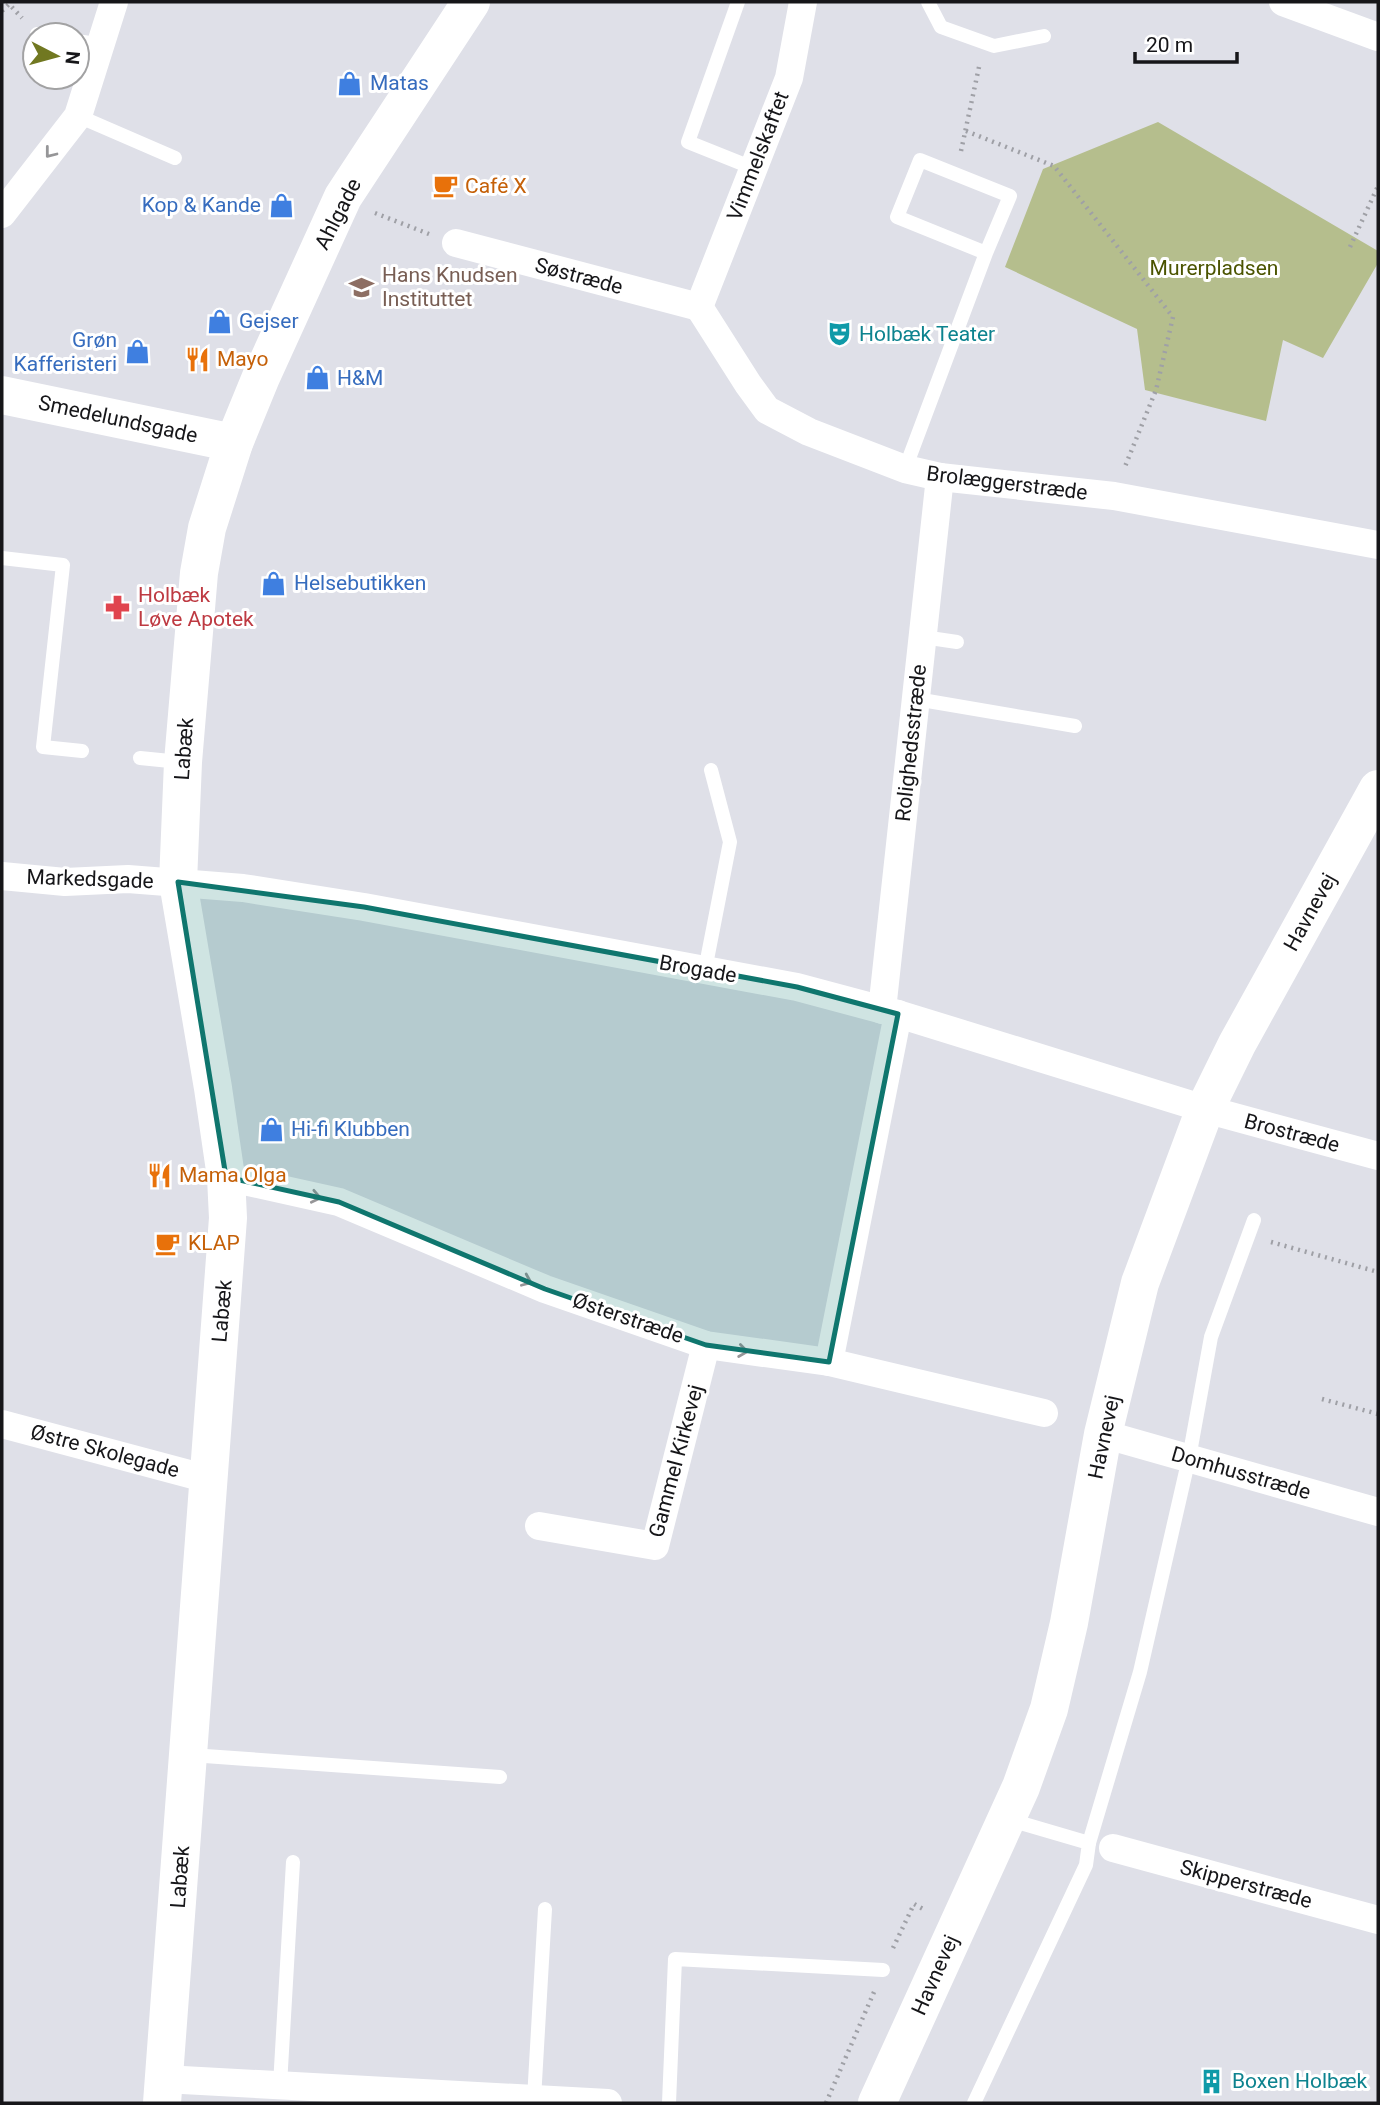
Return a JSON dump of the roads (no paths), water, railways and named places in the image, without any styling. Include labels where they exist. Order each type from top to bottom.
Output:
[{"type":"street","points":[[91,40],[114,2]]},
{"type":"street","name":"Ahlgade","points":[[234,443],[343,197],[471,2]]},
{"type":"street","name":"Vimmelskaftet","points":[[699,307],[789,78],[803,2]]},
{"type":"street","points":[[1283,2],[1378,37]]},
{"type":"street","points":[[2,214],[78,116],[82,91]]},
{"type":"street","name":"Søstræde","points":[[456,243],[699,307]]},
{"type":"street","name":"Brolæggerstræde","points":[[699,307],[767,410],[809,432],[905,469],[940,477],[1114,496],[1378,545]]},
{"type":"street","name":"Smedelundsgade","points":[[2,395],[234,443]]},
{"type":"street","name":"Labæk","points":[[163,2091],[228,1218],[226,1177],[178,882],[183,762],[199,573],[211,512],[234,443]]},
{"type":"street","name":"Rolighedsstræde","points":[[829,1363],[890,1012],[916,699],[940,477]]},
{"type":"street","name":"Havnevej","points":[[877,2103],[1021,1787],[1049,1709],[1069,1623],[1103,1434],[1140,1283],[1205,1109],[1237,1044],[1378,789]]},
{"type":"street","name":"Markedsgade","points":[[2,876],[65,883],[128,879],[178,882]]},
{"type":"street","name":"Brogade","points":[[178,882],[243,888],[364,907],[797,987],[890,1012],[1205,1109]]},
{"type":"street","name":"Brostræde","points":[[1205,1109],[1378,1156]]},
{"type":"street","name":"Østerstræde","points":[[226,1177],[340,1202],[545,1289],[706,1345],[829,1363],[1044,1413]]},
{"type":"street","name":"Gammel Kirkevej","points":[[540,1526],[655,1546],[706,1345]]},
{"type":"street","name":"Østre Skolegade","points":[[2,1423],[208,1479]]},
{"type":"street","name":"Domhusstræde","points":[[1103,1434],[1378,1512]]},
{"type":"street","name":"Skipperstræde","points":[[1101,1846],[1378,1920]]},
{"type":"street","points":[[163,2091],[280,2085],[477,2099],[608,2103]]},
{"type":"lane","points":[[738,2],[688,142],[753,169]]},
{"type":"lane","points":[[928,2],[941,27],[995,46],[1044,36]]},
{"type":"lane","points":[[78,116],[175,158]]},
{"type":"lane","points":[[905,469],[1010,197],[920,160],[897,217],[986,254]]},
{"type":"lane","points":[[2,558],[63,565],[43,747],[82,751]]},
{"type":"lane","points":[[923,637],[957,642]]},
{"type":"lane","points":[[916,699],[1075,726]]},
{"type":"lane","points":[[140,758],[183,762]]},
{"type":"lane","points":[[705,970],[730,842],[711,770]]},
{"type":"lane","points":[[974,2103],[1086,1865],[1101,1846],[1188,1458],[1211,1337],[1254,1220]]},
{"type":"lane","points":[[189,1755],[500,1777]]},
{"type":"lane","points":[[1006,1818],[1101,1846]]},
{"type":"lane","points":[[280,2085],[293,1862]]},
{"type":"lane","points":[[534,2099],[545,1909]]},
{"type":"lane","points":[[668,2103],[675,1959],[883,1970]]},
{"type":"place","name":"Matas","points":[[350,83]]},
{"type":"place","name":"Café X","points":[[445,186]]},
{"type":"place","name":"Kop & Kande","points":[[281,205]]},
{"type":"place","name":"Hans Knudsen Instituttet","points":[[362,287]]},
{"type":"place","name":"Gejser","points":[[219,321]]},
{"type":"place","name":"Holbæk Teater","points":[[839,334]]},
{"type":"place","name":"Grøn Kafferisteri","points":[[137,352]]},
{"type":"place","name":"Mayo","points":[[197,359]]},
{"type":"place","name":"H&M","points":[[317,378]]},
{"type":"place","name":"Helsebutikken","points":[[274,583]]},
{"type":"place","name":"Holbæk Løve Apotek","points":[[118,607]]},
{"type":"place","name":"Hi-fi Klubben","points":[[271,1129]]},
{"type":"place","name":"Mama Olga","points":[[159,1175]]},
{"type":"place","name":"KLAP","points":[[168,1243]]},
{"type":"place","name":"Boxen Holbæk","points":[[1212,2081]]},
{"type":"park label","name":"Murerpladsen","points":[[1214,268]]}]
